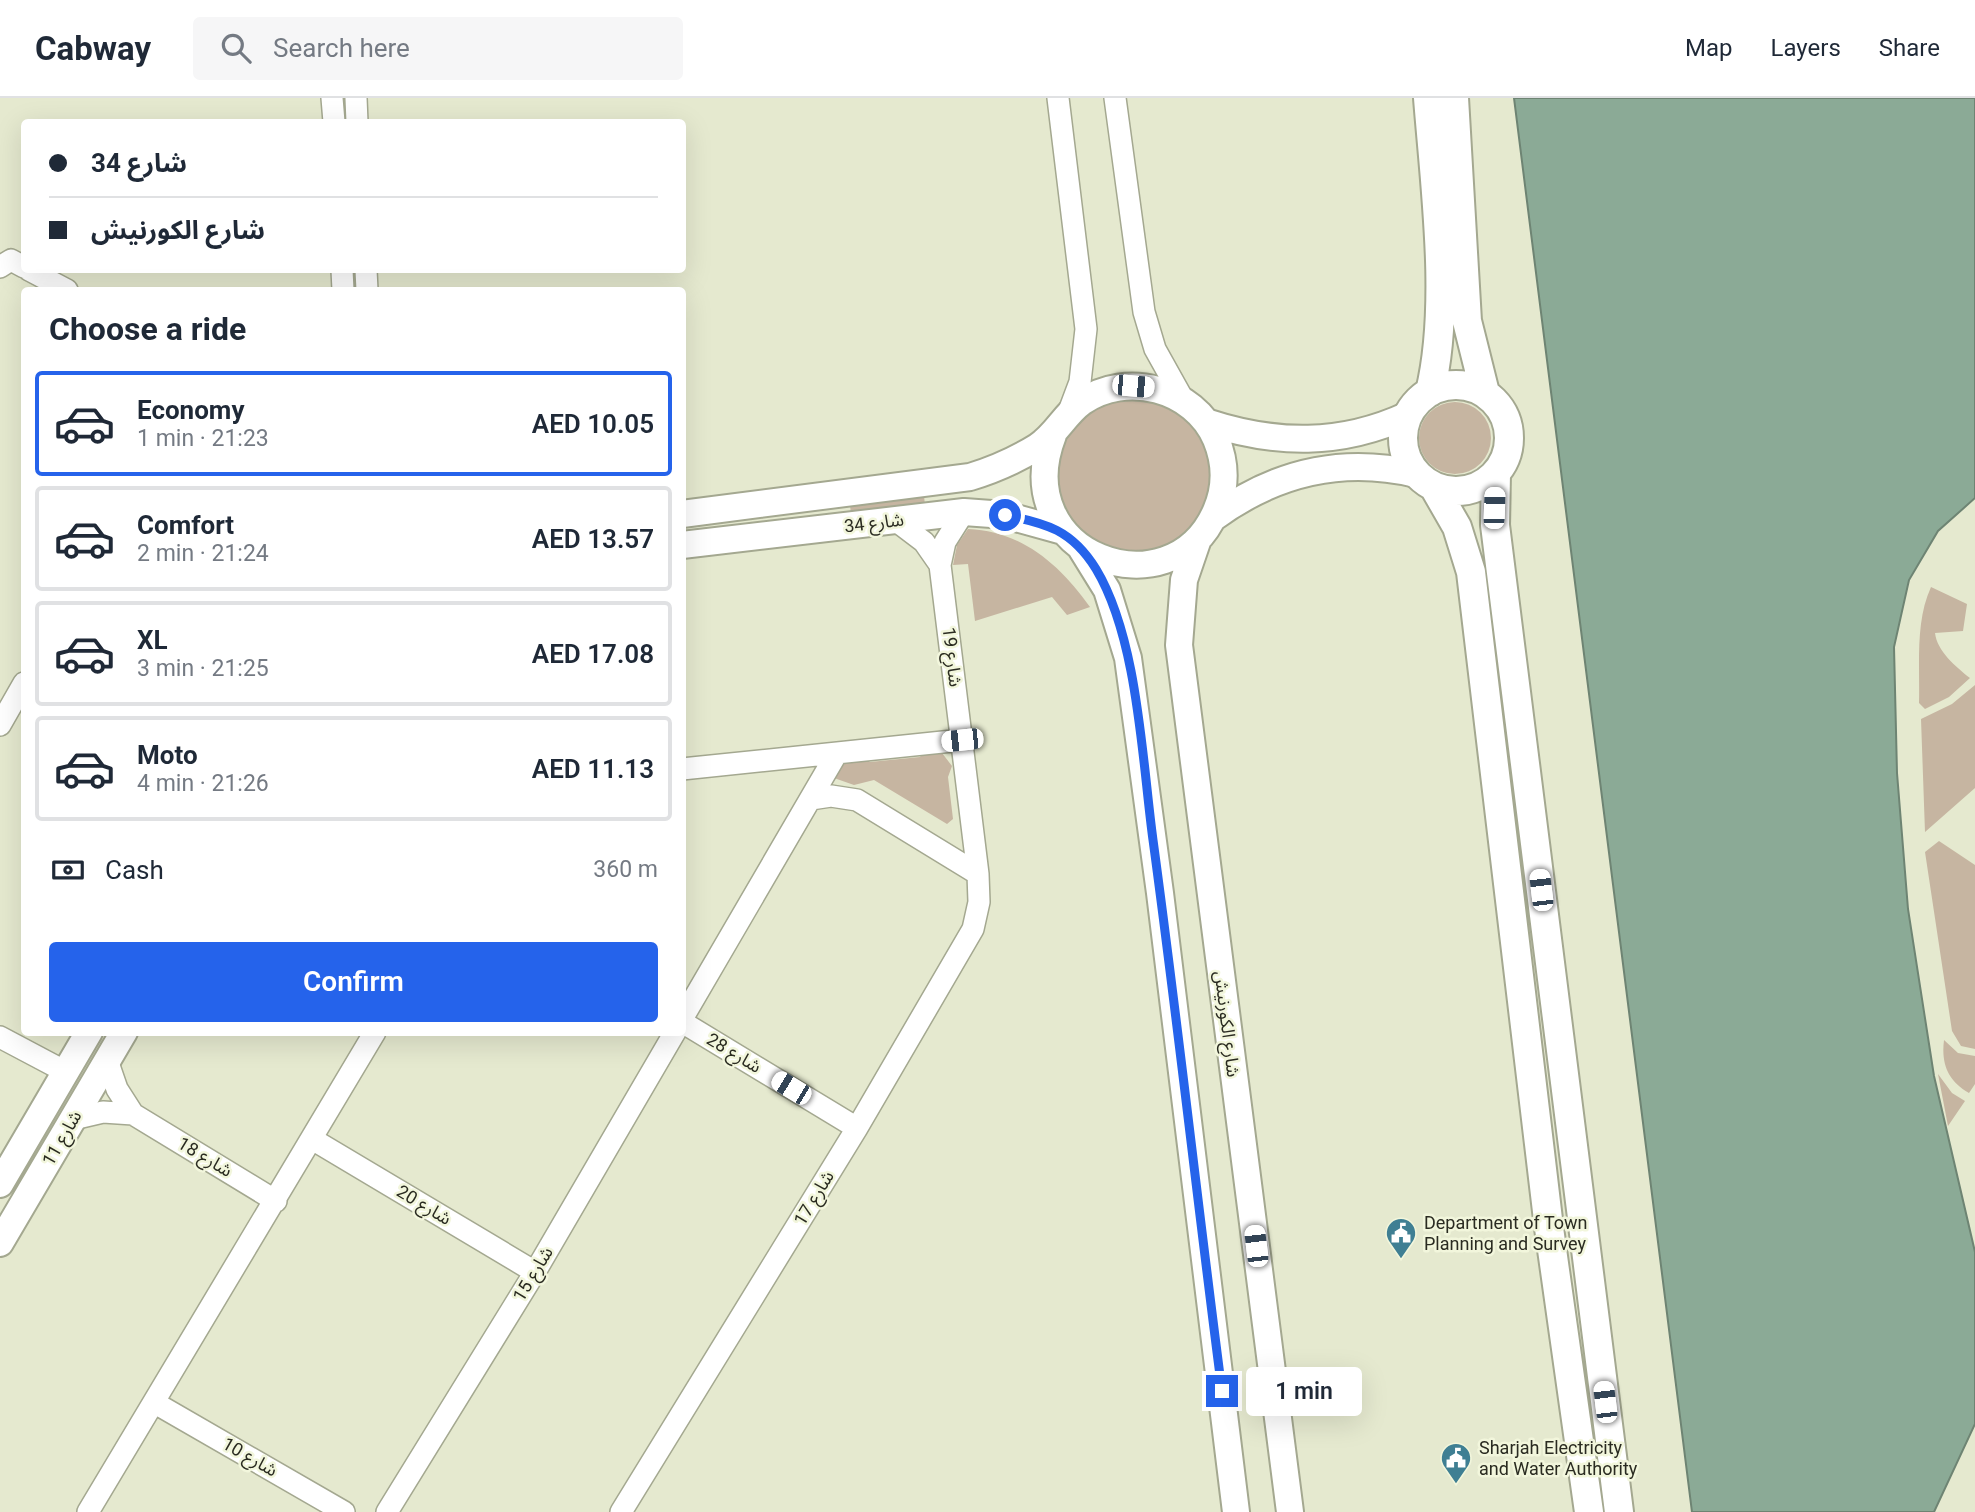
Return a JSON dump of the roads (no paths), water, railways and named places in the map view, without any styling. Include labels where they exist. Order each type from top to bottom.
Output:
[{"type":"main road","points":[[1429,98],[1440,313],[1438,353],[1430,392]]},
{"type":"main road","points":[[1425,480],[1467,491],[1496,474],[1507,456],[1510,436],[1505,416],[1485,393],[1467,321],[1454,98]]},
{"type":"main road","points":[[1485,393],[1457,385],[1430,392],[1408,415],[1402,441],[1406,459],[1425,480],[1457,527],[1471,572],[1549,1227],[1589,1512]]},
{"type":"main road","points":[[1496,474],[1495,525],[1619,1512]]},
{"type":"street","points":[[332,98],[334,119]]},
{"type":"street","points":[[356,98],[357,119]]},
{"type":"street","points":[[1058,98],[1086,329],[1082,373],[1061,425],[1047,451],[1044,484],[1054,517],[1111,601],[1128,658],[1160,892],[1236,1512]]},
{"type":"street","points":[[1115,98],[1144,312],[1159,358],[1184,401],[1206,422],[1218,445],[1224,469],[1220,503],[1205,528]]},
{"type":"street","points":[[32,273],[61,287]]},
{"type":"street","points":[[1061,425],[1097,393],[1133,386],[1159,390],[1184,401]]},
{"type":"street","points":[[1206,422],[1274,439],[1320,440],[1366,432],[1408,415]]},
{"type":"street","name":"شارع 34","points":[[686,514],[951,481],[1005,464],[1061,425]]},
{"type":"street","points":[[1072,540],[1100,558],[1120,564],[1141,565],[1162,561],[1181,552],[1205,528],[1268,484],[1309,471],[1352,466],[1425,480]]},
{"type":"street","name":"شارع 34","points":[[686,545],[964,512],[1005,515],[1072,540]]},
{"type":"street","name":"شارع 19","points":[[964,512],[945,542],[940,565],[978,874]]},
{"type":"street","points":[[895,520],[924,542],[940,565]]},
{"type":"street","name":"شارع الكورنيش","points":[[1205,528],[1184,580],[1179,645],[1290,1512]]},
{"type":"street","points":[[0,725],[21,688]]},
{"type":"street","points":[[686,769],[962,740]]},
{"type":"street","points":[[686,1013],[837,753]]},
{"type":"street","points":[[783,759],[805,775],[811,799]]},
{"type":"street","points":[[811,799],[831,796],[856,800],[978,874]]},
{"type":"street","name":"شارع 17","points":[[621,1512],[857,1128],[973,929],[979,902],[978,874]]},
{"type":"street","name":"شارع 28","points":[[686,1022],[857,1128]]},
{"type":"street","name":"شارع 11","points":[[0,1184],[87,1036]]},
{"type":"street","name":"شارع 11","points":[[0,1243],[122,1036]]},
{"type":"street","points":[[88,1512],[373,1036]]},
{"type":"street","name":"شارع 15","points":[[387,1512],[535,1272],[672,1036]]},
{"type":"street","points":[[0,1037],[66,1072]]},
{"type":"street","name":"شارع 18","points":[[107,1060],[117,1089],[133,1114],[276,1201]]},
{"type":"street","name":"شارع 18","points":[[73,1119],[103,1112],[133,1114]]},
{"type":"street","name":"شارع 20","points":[[312,1139],[535,1272]]},
{"type":"street","name":"شارع 10","points":[[155,1403],[344,1512]]},
{"type":"place","name":"Department of Town Planning and Survey","points":[[1401,1260]]},
{"type":"place","name":"Sharjah Electricity and Water Authority","points":[[1456,1485]]}]
